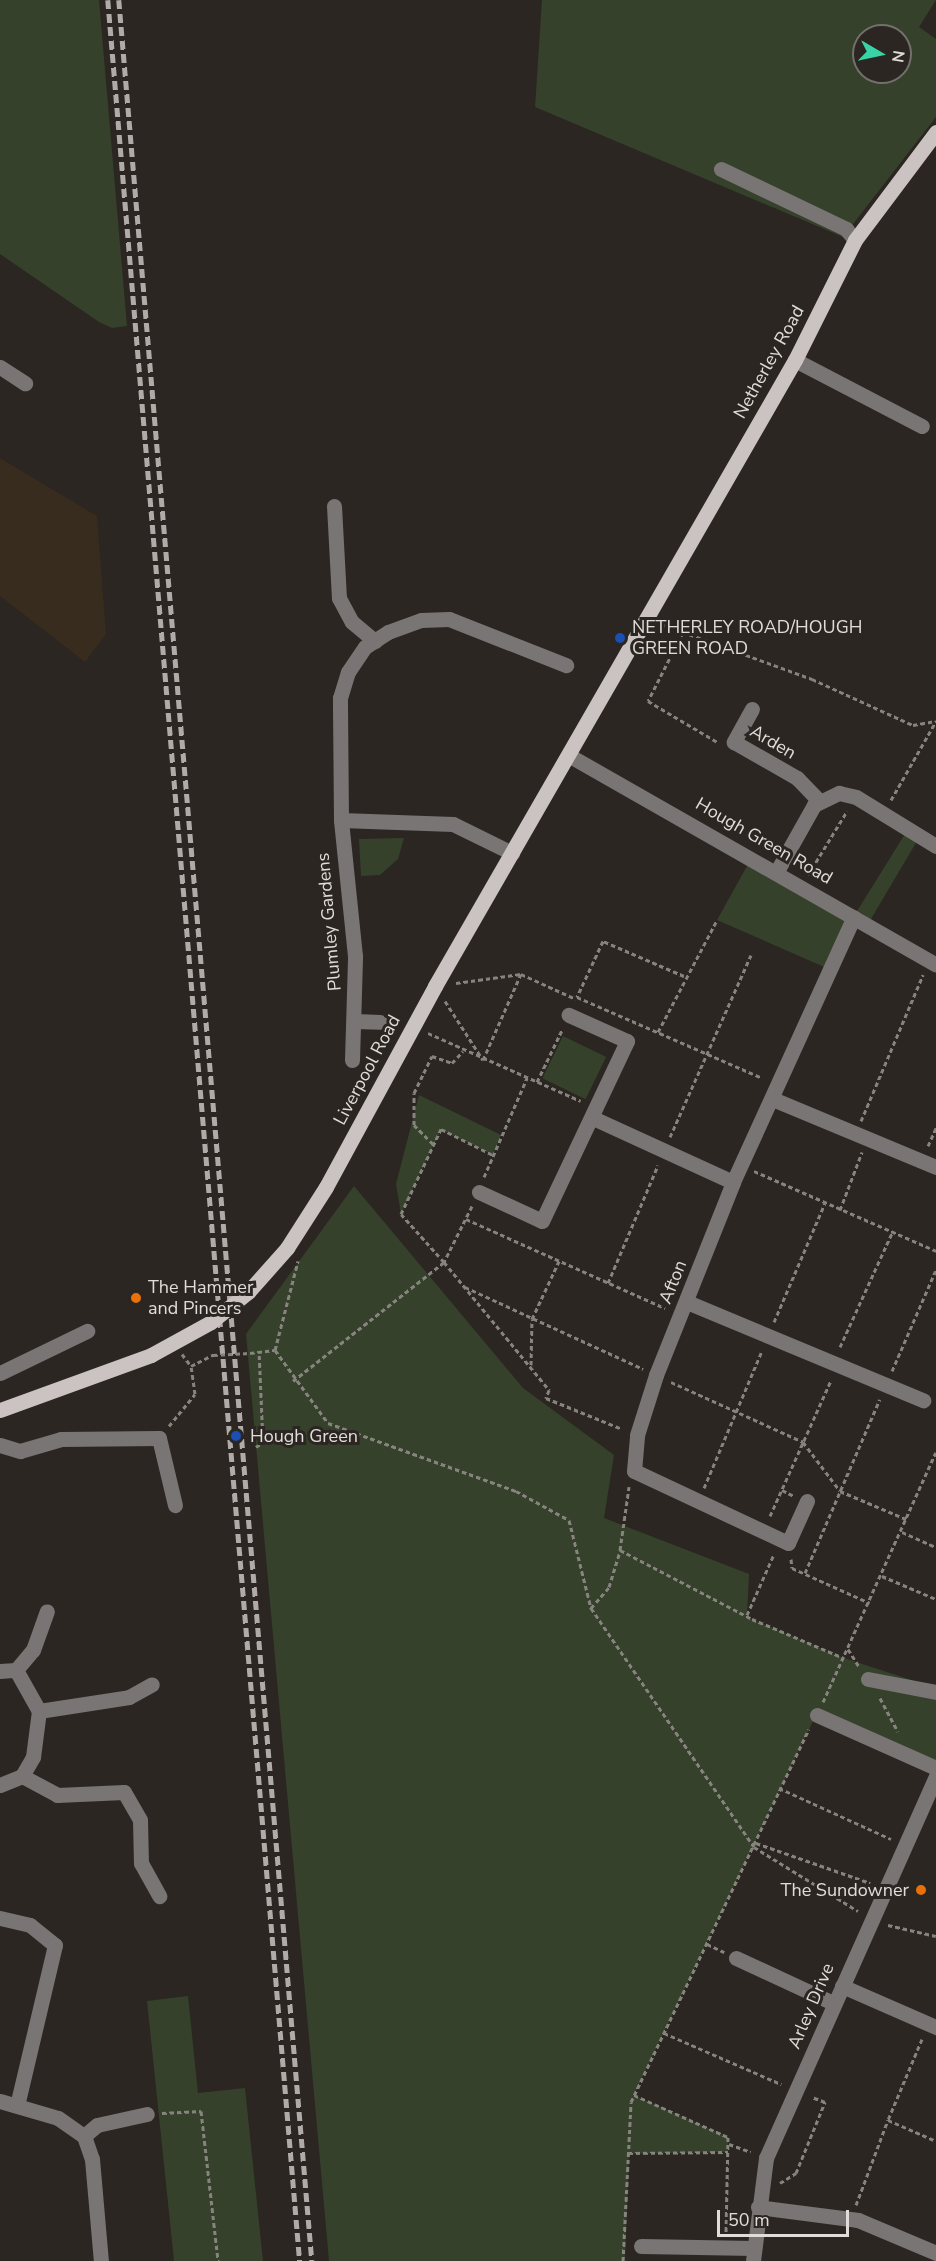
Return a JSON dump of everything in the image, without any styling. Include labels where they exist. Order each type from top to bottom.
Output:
[{"type":"main road","name":"Netherley Road","points":[[647,619],[795,360],[855,240],[936,132]]},
{"type":"main road","name":"Liverpool Road","points":[[0,1410],[173,1344],[211,1322],[248,1292],[301,1230],[435,986],[570,756],[647,619]]},
{"type":"street","points":[[721,169],[846,229],[855,240]]},
{"type":"street","points":[[795,360],[922,426]]},
{"type":"street","points":[[0,367],[25,383]]},
{"type":"street","points":[[334,506],[339,598],[352,622],[375,641]]},
{"type":"street","name":"Plumley Gardens","points":[[352,1060],[355,1021],[341,820],[340,698],[348,672],[375,641],[421,620],[449,619],[566,665]]},
{"type":"street","name":"Arden","points":[[752,709],[734,742],[796,778],[819,801]]},
{"type":"street","name":"Hough Green Road","points":[[570,756],[802,885],[933,963]]},
{"type":"street","points":[[777,871],[819,801],[839,793],[856,797],[936,846]]},
{"type":"street","points":[[341,820],[453,824],[512,853]]},
{"type":"street","name":"Afton","points":[[634,1471],[637,1435],[656,1375],[734,1182],[777,1093],[854,917]]},
{"type":"street","points":[[479,1192],[542,1221],[595,1113],[627,1041],[569,1015]]},
{"type":"street","points":[[355,1021],[380,1023]]},
{"type":"street","points":[[777,1093],[861,1136],[929,1164]]},
{"type":"street","points":[[595,1113],[664,1150],[734,1182]]},
{"type":"street","points":[[683,1309],[768,1335],[923,1400]]},
{"type":"street","points":[[0,1373],[87,1331]]},
{"type":"street","points":[[0,1444],[20,1451],[61,1439],[159,1438],[175,1506]]},
{"type":"street","points":[[634,1471],[784,1541],[807,1501]]},
{"type":"street","points":[[0,1785],[22,1776],[33,1757],[39,1711],[8,1671],[33,1650],[47,1611]]},
{"type":"street","points":[[868,1679],[936,1692]]},
{"type":"street","points":[[39,1711],[129,1697],[152,1684]]},
{"type":"street","points":[[817,1715],[936,1767]]},
{"type":"street","points":[[22,1776],[57,1795],[124,1792],[140,1820],[141,1863],[159,1896]]},
{"type":"street","name":"Arley Drive","points":[[753,2254],[766,2158],[842,1986],[869,1918],[936,1776]]},
{"type":"street","points":[[0,1918],[30,1925],[55,1945],[17,2106]]},
{"type":"street","points":[[736,1958],[833,2003]]},
{"type":"street","points":[[842,1986],[932,2025]]},
{"type":"street","points":[[0,2101],[58,2118],[84,2136],[92,2159],[101,2261]]},
{"type":"street","points":[[84,2136],[97,2125],[147,2114]]},
{"type":"street","points":[[759,2201],[850,2219],[935,2250]]},
{"type":"street","points":[[641,2246],[726,2247],[753,2254]]},
{"type":"path","points":[[647,619],[812,679],[914,725],[936,721]]},
{"type":"path","points":[[683,632],[648,701],[724,746],[734,742]]},
{"type":"path","points":[[884,814],[936,721]]},
{"type":"path","points":[[802,885],[856,797]]},
{"type":"path","points":[[658,1032],[684,976],[717,920]]},
{"type":"path","points":[[537,1083],[603,941],[684,976]]},
{"type":"path","points":[[608,1283],[664,1150],[751,955]]},
{"type":"path","points":[[840,1209],[861,1136],[933,963]]},
{"type":"path","points":[[483,1060],[521,974]]},
{"type":"path","points":[[483,1060],[435,986],[521,974],[707,1053],[777,1093]]},
{"type":"path","points":[[413,1025],[463,1051],[527,1078],[595,1113]]},
{"type":"path","points":[[433,1144],[414,1125],[414,1093],[432,1056],[452,1063],[463,1051]]},
{"type":"path","points":[[292,1381],[444,1262],[479,1192],[527,1078]]},
{"type":"path","points":[[929,1164],[936,1128]]},
{"type":"path","points":[[493,1155],[441,1129],[401,1214],[531,1367],[549,1390],[546,1398],[637,1435]]},
{"type":"path","points":[[742,1166],[936,1251]]},
{"type":"path","points":[[698,1501],[825,1203]]},
{"type":"path","points":[[466,1219],[608,1283],[683,1309]]},
{"type":"path","points":[[301,1230],[275,1350],[292,1381],[327,1423],[516,1491],[569,1520],[591,1608],[755,1845],[869,1918],[912,1935],[936,1936]]},
{"type":"path","points":[[763,1531],[892,1232]]},
{"type":"path","points":[[531,1367],[532,1319],[559,1261]]},
{"type":"path","points":[[805,1574],[936,1270]]},
{"type":"path","points":[[465,1287],[803,1442],[840,1491],[907,1519]]},
{"type":"path","points":[[159,1438],[195,1394],[191,1366],[173,1344]]},
{"type":"path","points":[[191,1366],[213,1355],[275,1350]]},
{"type":"path","points":[[256,1447],[263,1442],[259,1352]]},
{"type":"path","points":[[623,2261],[628,2153],[634,2095],[755,1845],[779,1788],[817,1715],[870,1603],[934,1463],[936,1452]]},
{"type":"path","points":[[591,1608],[609,1587],[620,1550],[622,1507],[634,1471]]},
{"type":"path","points":[[901,1532],[936,1547]]},
{"type":"path","points":[[747,1615],[784,1541]]},
{"type":"path","points":[[784,1541],[792,1568],[870,1603]]},
{"type":"path","points":[[620,1550],[747,1615],[844,1658]]},
{"type":"path","points":[[882,1576],[936,1599]]},
{"type":"path","points":[[848,1649],[901,1737]]},
{"type":"path","points":[[779,1788],[904,1845]]},
{"type":"path","points":[[755,1845],[884,1888]]},
{"type":"path","points":[[850,2219],[888,2120],[932,2025]]},
{"type":"path","points":[[664,2033],[825,2102],[796,2173],[759,2201]]},
{"type":"path","points":[[634,2095],[728,2137],[726,2247]]},
{"type":"path","points":[[147,2114],[201,2111],[218,2261]]},
{"type":"path","points":[[888,2120],[936,2141]]},
{"type":"path","points":[[728,2144],[766,2158]]},
{"type":"path","points":[[628,2153],[728,2152]]},
{"type":"shaded area","points":[[0,458],[97,516],[106,634],[85,662],[0,596]]},
{"type":"green space","points":[[0,0],[99,0],[127,326],[112,328],[99,322],[0,254]]},
{"type":"green space","points":[[542,0],[936,0],[919,27],[936,39],[936,117],[843,237],[535,107]]},
{"type":"green space","points":[[908,829],[920,836],[868,924],[855,917],[831,970],[717,920],[752,857],[854,916]]},
{"type":"green space","points":[[404,838],[398,859],[380,875],[361,876],[359,839]]},
{"type":"green space","points":[[563,1036],[606,1057],[586,1099],[542,1078]]},
{"type":"green space","points":[[419,1095],[501,1135],[493,1155],[441,1130],[401,1214],[396,1184]]},
{"type":"green space","points":[[354,1186],[523,1388],[614,1455],[604,1518],[749,1574],[747,1615],[752,1619],[844,1658],[936,1688],[936,1768],[816,1715],[634,2095],[728,2137],[728,2152],[629,2154],[625,2261],[329,2261],[246,1334]]},
{"type":"green space","points":[[188,1996],[198,2093],[245,2088],[263,2261],[174,2261],[147,2001]]},
{"type":"railway","points":[[108,0],[300,2261]]},
{"type":"railway","points":[[119,0],[312,2261]]},
{"type":"place","name":"NETHERLEY ROAD/HOUGH GREEN ROAD","points":[[620,638]]},
{"type":"place","name":"The Hammer and Pincers","points":[[136,1298]]},
{"type":"place","name":"Hough Green","points":[[236,1436]]},
{"type":"place","name":"The Sundowner","points":[[921,1890]]}]
